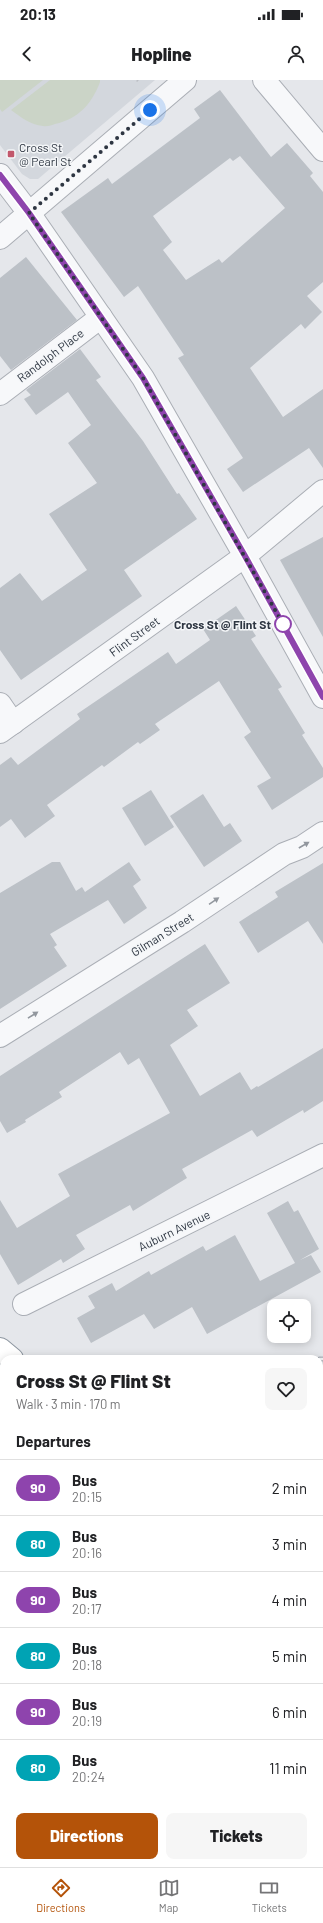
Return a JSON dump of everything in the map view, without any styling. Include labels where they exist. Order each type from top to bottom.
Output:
[{"type":"street","points":[[0,238],[185,80]]},
{"type":"street","points":[[264,80],[323,150]]},
{"type":"street","points":[[0,175],[29,213],[143,378],[245,556],[323,697]]},
{"type":"street","name":"Randolph Place","points":[[0,394],[101,317]]},
{"type":"street","name":"Flint Street","points":[[6,727],[245,556],[323,491]]},
{"type":"street","points":[[0,704],[6,727]]},
{"type":"street","name":"Gilman Street","points":[[0,1036],[182,922],[284,854],[302,847],[323,833]]},
{"type":"street","name":"Auburn Avenue","points":[[24,1304],[323,1155]]},
{"type":"shaded area","points":[[0,80],[155,80],[38,179],[30,179],[22,174],[0,145]]},
{"type":"shaded area","points":[[0,80],[43,80],[2,112],[0,109]]},
{"type":"shaded area","points":[[50,80],[100,80],[100,82],[93,97],[84,109],[63,122],[48,126],[38,125],[26,120],[11,110]]},
{"type":"building","points":[[220,90],[271,157],[287,143],[313,173],[310,176],[323,192],[323,282],[307,296],[322,312],[305,329],[301,324],[250,368],[283,417],[323,389],[323,468],[309,448],[243,492],[227,469],[243,458],[178,358],[184,355],[138,286],[124,297],[61,212],[108,178],[112,184],[200,118],[194,109]],"holes":[[[240,156],[285,208],[222,263],[219,259],[186,280],[163,250],[172,242],[153,216],[230,158],[233,161]]]},
{"type":"building","points":[[26,257],[77,320],[11,370],[0,356],[0,278]]},
{"type":"building","points":[[80,349],[101,377],[96,380],[143,441],[177,494],[179,493],[197,519],[124,570],[142,596],[21,680],[0,650],[0,588],[20,573],[42,601],[87,570],[49,514],[97,483],[68,443],[91,425],[68,392],[36,415],[24,399],[31,395],[26,390]]},
{"type":"building","points":[[323,537],[323,637],[280,560]]},
{"type":"building","points":[[236,606],[256,636],[251,639],[282,687],[278,689],[305,733],[302,735],[323,768],[323,777],[272,810],[257,786],[271,778],[244,737],[251,732],[219,681],[155,724],[160,730],[140,744],[138,742],[104,767],[102,765],[47,805],[55,816],[25,838],[11,819],[0,827],[0,765],[11,757],[18,765],[80,719],[77,714],[168,652],[176,664],[210,640],[203,629]]},
{"type":"building","points":[[151,790],[174,827],[145,846],[122,808]]},
{"type":"building","points":[[203,794],[224,827],[230,823],[242,841],[204,867],[170,816]]},
{"type":"building","points":[[52,862],[60,862],[76,891],[82,887],[85,892],[129,862],[141,880],[133,886],[147,908],[124,924],[108,900],[50,934],[57,945],[54,947],[67,966],[0,1009],[0,893]]},
{"type":"building","points":[[323,863],[323,944],[308,921],[258,953],[239,922],[278,897],[275,892]]},
{"type":"building","points":[[205,944],[230,983],[187,1010],[198,1026],[170,1045],[200,1096],[240,1072],[251,1090],[323,1048],[323,1101],[304,1113],[303,1110],[257,1137],[252,1130],[182,1169],[187,1178],[133,1211],[130,1205],[76,1235],[85,1249],[63,1263],[61,1259],[18,1285],[0,1254],[0,1200],[17,1228],[70,1196],[58,1174],[170,1113],[139,1058],[128,1065],[120,1052],[59,1092],[62,1097],[25,1120],[26,1122],[7,1133],[0,1121],[0,1076]]},
{"type":"building","points":[[288,1201],[294,1212],[298,1210],[319,1249],[300,1260],[311,1255],[321,1272],[271,1299],[267,1299],[267,1301],[207,1334],[192,1307],[154,1329],[144,1314],[91,1343],[77,1318],[95,1308],[88,1296],[112,1283],[116,1291],[149,1271],[151,1275],[203,1246],[206,1251],[235,1235],[260,1281],[295,1263],[267,1213]]},
{"type":"bus line","name":"90","points":[[0,175],[29,213],[143,378],[245,556],[323,697]]},
{"type":"place","name":"Cross St @ Pearl St","points":[[11,154]]},
{"type":"place","name":"Cross St @ Flint St","points":[[283,624]]},
{"type":"route","points":[[150,110],[29,213],[143,378],[283,624]]}]
